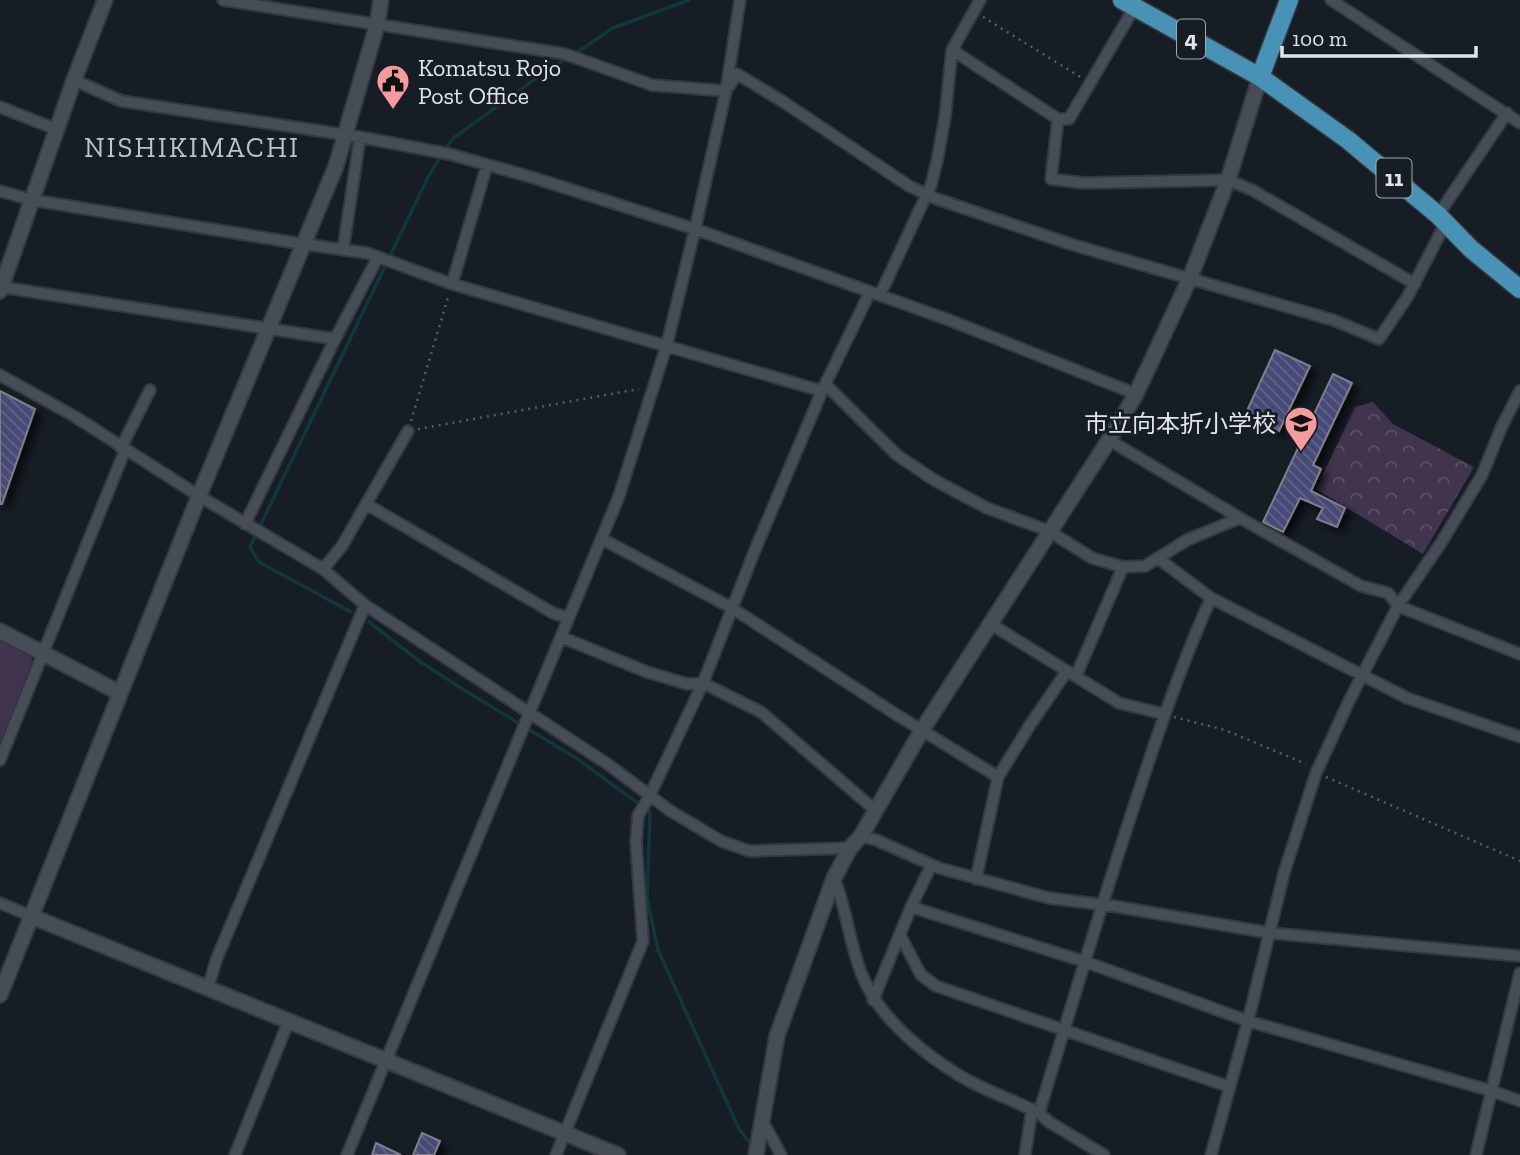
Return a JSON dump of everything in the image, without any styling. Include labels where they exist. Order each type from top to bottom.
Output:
[{"type":"main road","points":[[1260,77],[1289,0]]},
{"type":"main road","name":"4","points":[[1128,4],[1260,77]]},
{"type":"main road","name":"11","points":[[1260,77],[1348,140],[1520,289]]},
{"type":"street","points":[[105,0],[3,272],[1,289],[335,339]]},
{"type":"street","points":[[223,0],[565,54],[652,85],[726,91]]},
{"type":"street","points":[[0,995],[198,496],[336,166],[382,0]]},
{"type":"street","points":[[347,1155],[619,496],[667,344],[726,91],[740,0]]},
{"type":"street","points":[[556,1155],[643,941],[636,842],[638,816],[703,683],[823,388],[927,194],[937,161],[951,50],[980,0]]},
{"type":"street","points":[[1331,0],[1520,122]]},
{"type":"street","points":[[951,50],[1058,119],[1069,119],[1090,83],[1128,4]]},
{"type":"street","points":[[726,91],[737,74],[909,186],[927,194],[1070,244],[1333,320],[1378,339],[1415,284],[1442,219],[1507,114]]},
{"type":"street","points":[[756,1155],[776,1037],[834,878],[922,730],[1136,394],[1190,278],[1228,180],[1260,77]]},
{"type":"street","points":[[74,80],[121,101],[345,134],[449,154],[695,229],[948,320],[1136,394]]},
{"type":"street","points":[[0,107],[58,130]]},
{"type":"street","points":[[1058,119],[1051,179],[1084,183],[1228,180],[1252,190],[1415,284]]},
{"type":"street","points":[[343,250],[360,137]]},
{"type":"street","points":[[452,284],[486,165]]},
{"type":"street","points":[[0,191],[32,200],[368,253],[452,284],[823,388],[897,455],[934,480],[987,508],[1049,531],[1092,558],[1123,568],[1145,566],[1187,540],[1240,518]]},
{"type":"street","points":[[248,525],[335,339],[384,260]]},
{"type":"street","points":[[0,375],[74,416],[198,496],[323,569],[365,605],[648,798],[721,841],[749,851],[850,848]]},
{"type":"street","points":[[0,760],[45,653],[123,449],[150,390]]},
{"type":"street","points":[[1211,1155],[1248,1021],[1284,873],[1317,771],[1349,701],[1398,606],[1482,475],[1520,391]]},
{"type":"street","points":[[323,569],[342,546],[355,519],[408,431]]},
{"type":"street","points":[[1109,440],[1361,586],[1388,593],[1398,606],[1520,654]]},
{"type":"street","points":[[366,504],[553,613],[568,618]]},
{"type":"street","points":[[602,539],[732,608],[998,777]]},
{"type":"street","points":[[1158,559],[1211,598],[1407,698],[1520,737]]},
{"type":"street","points":[[976,879],[998,777],[1030,725],[1071,673],[1123,568]]},
{"type":"street","points":[[1025,1155],[1035,1111],[1064,1030],[1101,905],[1164,714],[1211,598]]},
{"type":"street","points":[[208,986],[217,957],[365,605]]},
{"type":"street","points":[[989,623],[1119,703],[1164,714]]},
{"type":"street","points":[[0,631],[120,693]]},
{"type":"street","points":[[561,636],[648,672],[687,684],[703,683],[761,712],[875,810]]},
{"type":"street","points":[[861,836],[876,840],[931,866],[1049,898],[1270,933],[1520,956]]},
{"type":"street","points":[[873,1000],[931,866]]},
{"type":"street","points":[[834,878],[842,897],[861,972],[873,1000],[907,1037],[957,1074],[1035,1111],[1104,1155]]},
{"type":"street","points":[[0,903],[618,1155]]},
{"type":"street","points":[[911,907],[1086,962],[1248,1021],[1520,1101]]},
{"type":"street","points":[[900,935],[921,975],[936,986],[1230,1087]]},
{"type":"street","points":[[1476,1155],[1520,973]]},
{"type":"street","points":[[235,1155],[289,1020]]},
{"type":"street","points":[[761,1118],[781,1155]]},
{"type":"path","points":[[973,12],[1090,83]]},
{"type":"path","points":[[452,284],[408,431],[653,387]]},
{"type":"path","points":[[1164,714],[1225,730],[1520,861]]},
{"type":"green space","points":[[1373,402],[1393,424],[1474,467],[1423,554],[1316,489],[1355,407]]},
{"type":"green space","points":[[0,635],[29,650],[33,663],[0,743]]},
{"type":"building","points":[[1275,350],[1310,366],[1279,431],[1245,415]]},
{"type":"building","points":[[1333,374],[1352,383],[1313,465],[1321,469],[1311,491],[1345,508],[1337,527],[1317,519],[1323,508],[1300,498],[1283,532],[1263,522]]},
{"type":"building","points":[[0,391],[35,409],[2,504],[0,504]]},
{"type":"building","points":[[422,1133],[440,1141],[434,1155],[413,1155]]},
{"type":"building","points":[[376,1143],[401,1155],[372,1155]]},
{"type":"waterway","points":[[575,54],[613,28],[689,0]]},
{"type":"waterway","points":[[351,612],[259,562],[250,547],[428,177],[452,139],[568,58]]},
{"type":"waterway","points":[[369,622],[422,663],[576,758],[650,812],[647,898],[658,950],[739,1129],[753,1147]]},
{"type":"place","name":"Komatsu Rojo Post Office","points":[[393,111]]},
{"type":"place","name":"市立向本折小学校","points":[[1301,453]]},
{"type":"district","name":"NISHIKIMACHI","points":[[192,147]]}]
